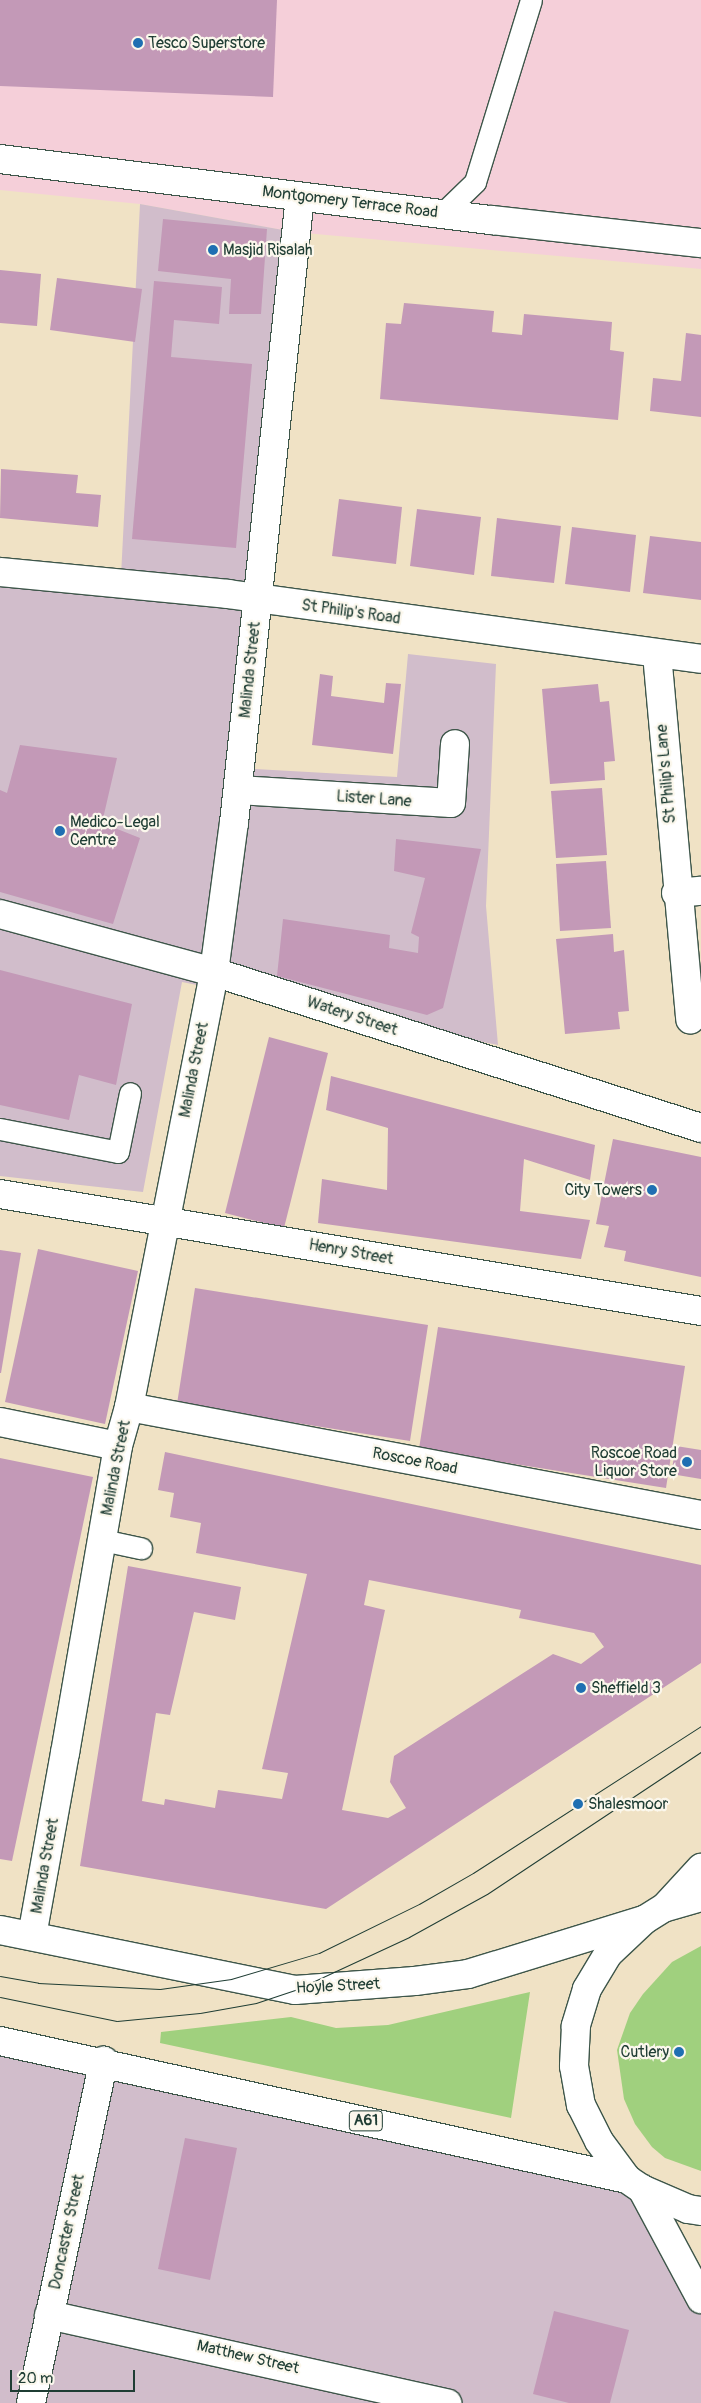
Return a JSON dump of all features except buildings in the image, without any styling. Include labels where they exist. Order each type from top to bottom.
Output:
[{"type":"main road","name":"Montgomery Terrace Road","points":[[0,159],[442,214],[701,243]]},
{"type":"main road","name":"Malinda Street","points":[[32,1936],[118,1446],[129,1407],[214,972],[238,790],[300,196]]},
{"type":"main road","name":"St Philip's Road","points":[[0,572],[258,599],[701,659]]},
{"type":"main road","name":"St Philip's Lane","points":[[657,654],[688,892],[690,1020]]},
{"type":"main road","name":"Lister Lane","points":[[238,790],[451,804],[455,744]]},
{"type":"main road","name":"Watery Street","points":[[0,914],[214,972],[701,1128]]},
{"type":"main road","name":"Henry Street","points":[[0,1194],[701,1310]]},
{"type":"main road","name":"Roscoe Road","points":[[129,1407],[701,1514]]},
{"type":"main road","points":[[0,1422],[118,1446]]},
{"type":"main road","points":[[701,1868],[608,1954],[587,1989],[576,2026],[574,2066],[581,2105],[599,2141],[634,2184],[701,2299]]},
{"type":"main road","points":[[654,1913],[701,1897]]},
{"type":"main road","name":"Hoyle Street","points":[[0,1930],[162,1965],[295,1990],[415,1982],[468,1974],[654,1913]]},
{"type":"main road","name":"A61","points":[[0,2041],[104,2061],[634,2184],[688,2209],[701,2211]]},
{"type":"main road","name":"Doncaster Street","points":[[32,2403],[104,2061]]},
{"type":"main road","name":"Matthew Street","points":[[49,2315],[447,2403]]},
{"type":"lane","points":[[442,214],[475,182],[531,0]]},
{"type":"lane","points":[[0,1129],[118,1152],[130,1093]]},
{"type":"lane","points":[[102,1540],[141,1548]]},
{"type":"shaded area","points":[[0,0],[701,0],[701,269],[294,232],[140,204],[0,190]]},
{"type":"shaded area","points":[[140,204],[294,232],[255,769],[397,777],[408,654],[496,664],[486,906],[498,1045],[182,982],[143,1192],[0,1176],[0,565],[121,576]]},
{"type":"shaded area","points":[[0,2041],[627,2179],[701,2299],[701,2403],[0,2403]]},
{"type":"green space","points":[[701,1946],[701,2171],[665,2158],[652,2147],[635,2124],[624,2099],[617,2050],[630,2013],[643,1994],[672,1962]]},
{"type":"green space","points":[[530,1992],[511,2118],[160,2043],[161,2032],[291,2017],[336,2028],[388,2025]]},
{"type":"tram line","points":[[0,1976],[38,1983],[160,1989],[231,1979],[319,1953],[419,1904],[473,1873],[701,1726]]},
{"type":"tram line","points":[[0,1997],[117,2021],[200,2013],[256,2003],[295,1990],[409,1937],[487,1894],[701,1752]]},
{"type":"place","name":"Tesco Superstore","points":[[138,43]]},
{"type":"place","name":"Masjid Risalah","points":[[213,250]]},
{"type":"place","name":"Medico-Legal Centre","points":[[60,831]]},
{"type":"place","name":"City Towers","points":[[652,1190]]},
{"type":"place","name":"Roscoe Road Liquor Store","points":[[687,1462]]},
{"type":"place","name":"Sheffield 3","points":[[581,1688]]},
{"type":"place","name":"Shalesmoor","points":[[578,1804]]},
{"type":"place","name":"Cutlery","points":[[679,2052]]}]
